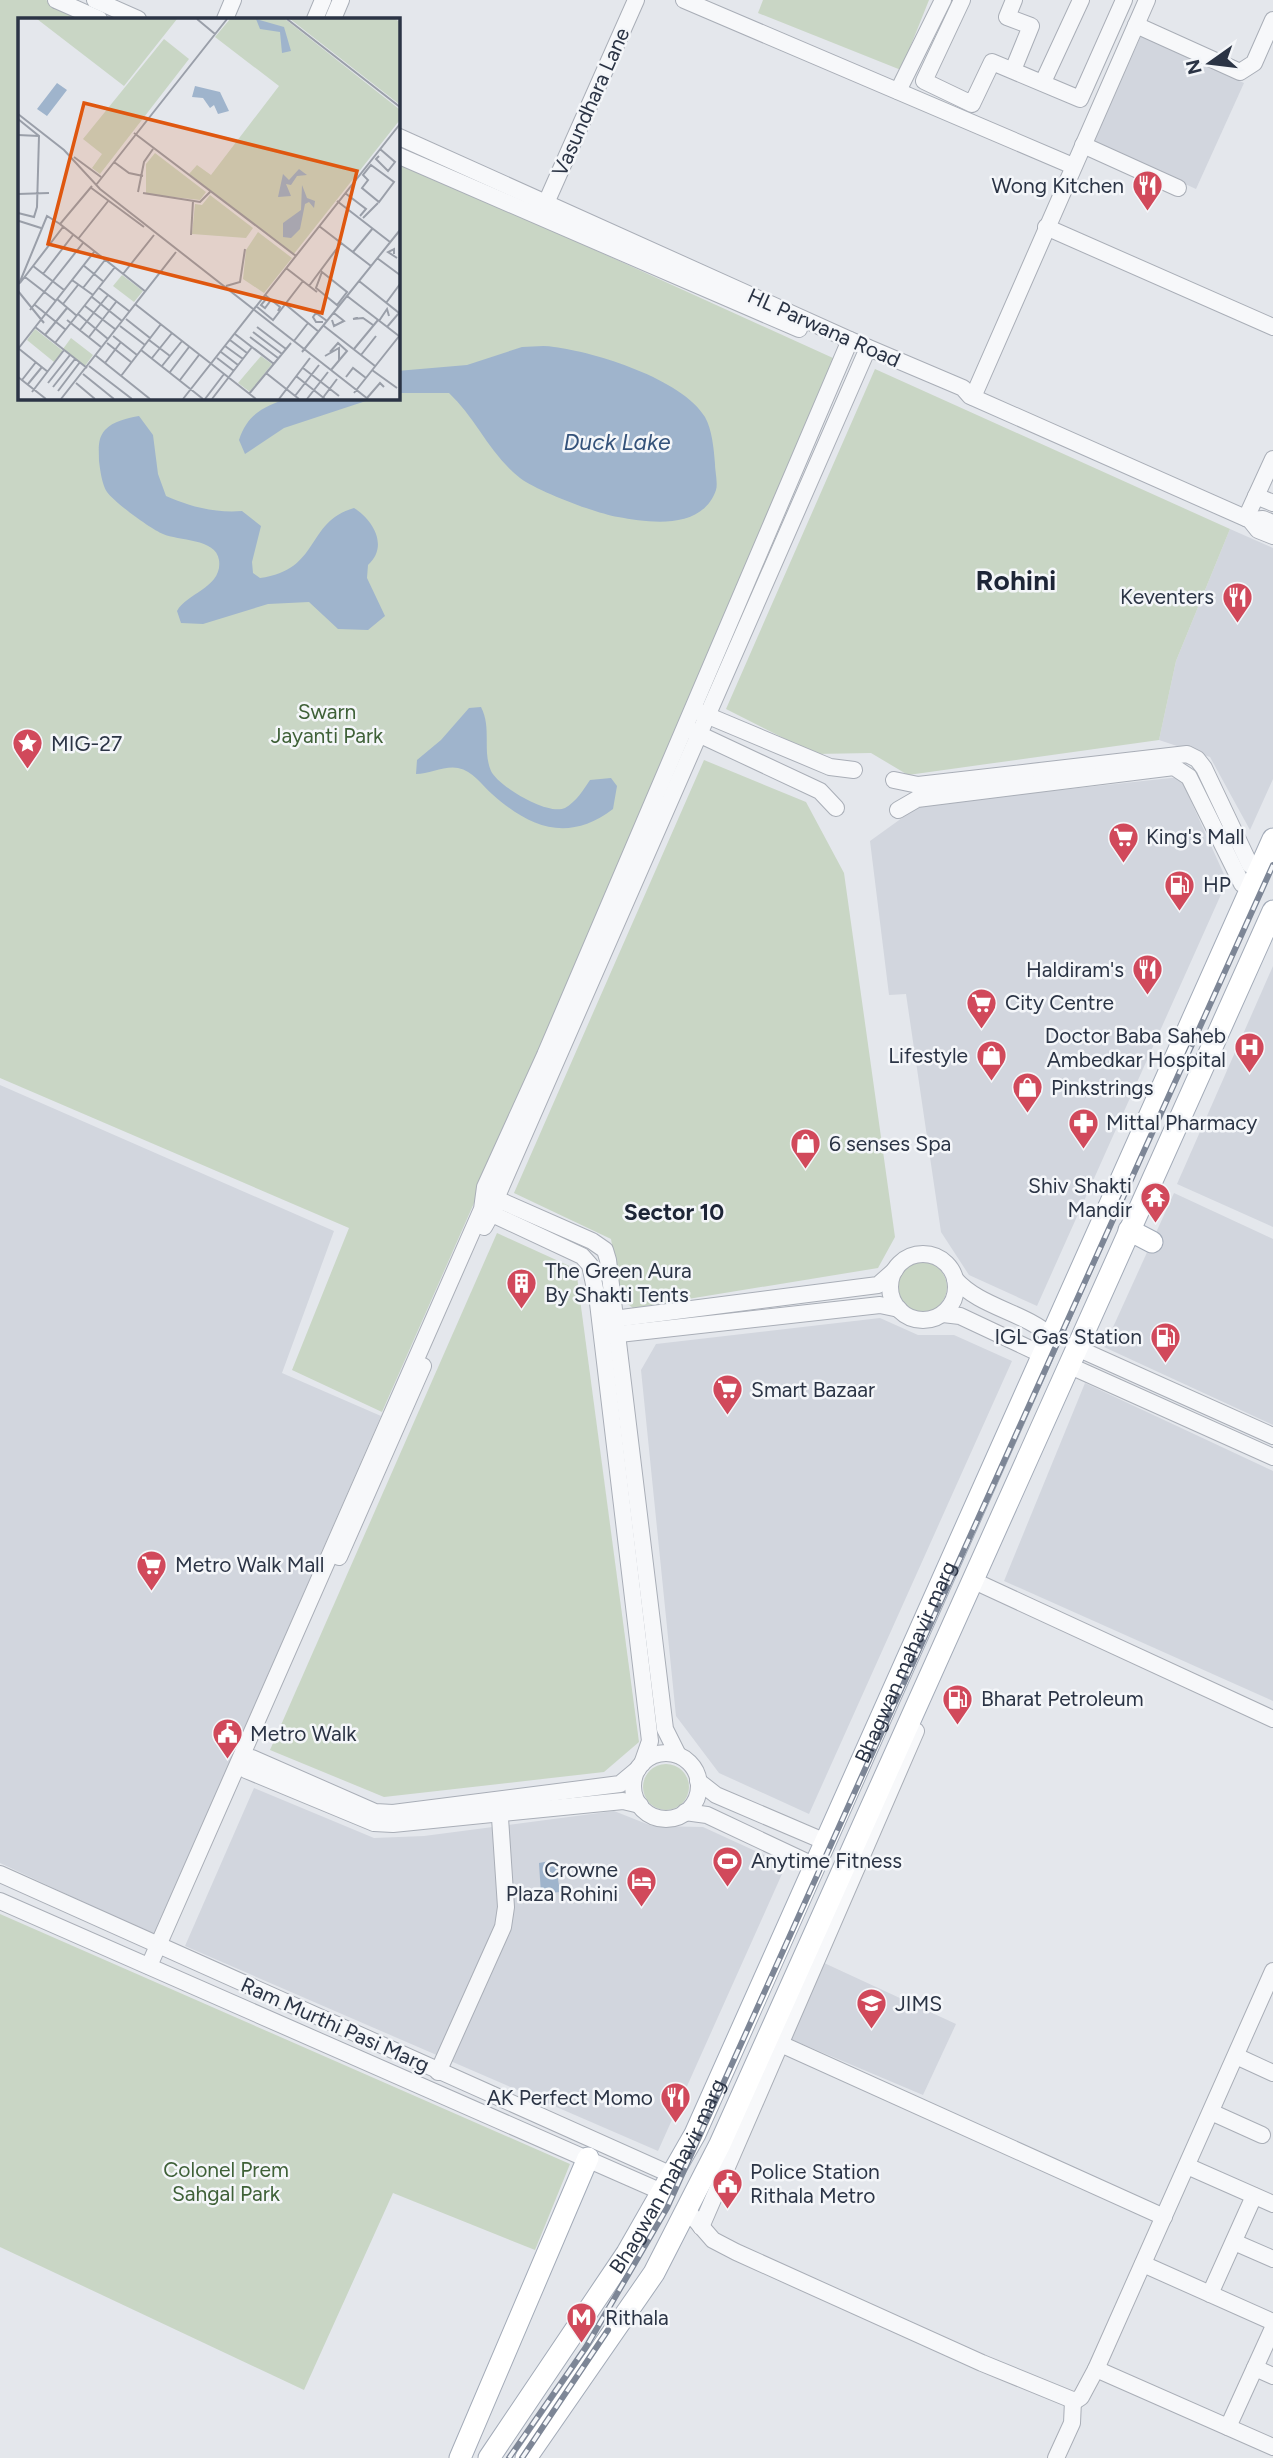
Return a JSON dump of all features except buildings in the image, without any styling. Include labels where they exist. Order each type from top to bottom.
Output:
[{"type":"main road","name":"Bhagwan mahavir marg","points":[[489,2458],[627,2253],[695,2134],[1273,839]]},
{"type":"main road","name":"Bhagwan mahavir marg","points":[[526,2458],[654,2273],[774,2042],[972,1580],[1129,1230],[1218,1051],[1273,911]]},
{"type":"main road","points":[[1129,1230],[1152,1242]]},
{"type":"main road","points":[[885,1709],[911,1719]]},
{"type":"main road","points":[[460,2458],[588,2158]]},
{"type":"street","points":[[57,0],[97,18]]},
{"type":"street","points":[[95,0],[136,18]]},
{"type":"street","points":[[225,18],[233,0]]},
{"type":"street","points":[[315,18],[323,0]]},
{"type":"street","points":[[332,18],[341,0]]},
{"type":"street","name":"Vasundhara Lane","points":[[546,203],[636,0]]},
{"type":"street","points":[[684,0],[1073,166]]},
{"type":"street","points":[[898,91],[943,0]]},
{"type":"street","points":[[962,0],[924,80],[972,104],[992,62],[1080,99],[1124,0]]},
{"type":"street","points":[[1013,70],[1031,26],[1007,17],[1014,0]]},
{"type":"street","points":[[1042,82],[1081,0]]},
{"type":"street","points":[[1140,27],[1147,0]]},
{"type":"street","points":[[971,397],[1073,166],[1140,27],[1157,0]]},
{"type":"street","points":[[1140,27],[1240,72],[1254,63],[1273,20]]},
{"type":"street","name":"HL Parwana Road","points":[[399,137],[848,345],[963,388],[971,397],[1248,519],[1263,519],[1273,523]]},
{"type":"street","points":[[1083,145],[1178,188]]},
{"type":"street","points":[[154,1968],[249,1764],[491,1203],[498,1194],[700,712],[848,345],[399,156]]},
{"type":"street","points":[[1046,227],[1273,327]]},
{"type":"street","points":[[700,712],[867,353]]},
{"type":"street","points":[[1248,519],[1273,459]]},
{"type":"street","points":[[1256,496],[1273,503]]},
{"type":"street","name":"HL Parwana Road","points":[[1248,519],[1258,530],[1273,536]]},
{"type":"street","points":[[700,712],[830,767],[854,770]]},
{"type":"street","points":[[692,731],[820,790],[836,808]]},
{"type":"street","points":[[894,780],[918,785],[1187,754],[1197,759],[1204,768],[1250,865]]},
{"type":"street","points":[[898,810],[917,799],[1174,767],[1189,777],[1242,884]]},
{"type":"street","points":[[491,1203],[592,1241],[605,1250],[609,1328],[650,1741],[633,1784],[640,1805]]},
{"type":"street","points":[[164,1947],[383,1429],[482,1209],[491,1203]]},
{"type":"street","points":[[609,1328],[878,1285],[909,1257],[927,1254],[946,1263],[955,1279],[968,1293],[1037,1325],[1047,1346]]},
{"type":"street","points":[[895,1270],[891,1289],[899,1309]]},
{"type":"street","points":[[943,1314],[954,1298],[955,1279]]},
{"type":"street","points":[[609,1328],[880,1305],[899,1309],[919,1320],[943,1314],[960,1316],[1047,1346]]},
{"type":"street","points":[[249,1764],[374,1812],[623,1801],[640,1805],[659,1818],[674,1818],[685,1812],[697,1796],[698,1781],[692,1766],[678,1755],[665,1729],[609,1328]]},
{"type":"street","points":[[1073,1357],[1273,1436]]},
{"type":"street","points":[[1073,1357],[1273,1457]]},
{"type":"street","points":[[972,1580],[1273,1719]]},
{"type":"street","points":[[701,2227],[774,2042],[933,1694],[931,1689],[925,1687]]},
{"type":"street","points":[[499,1807],[620,1784],[658,1754],[678,1755]]},
{"type":"street","points":[[698,1781],[716,1795],[826,1842]]},
{"type":"street","points":[[438,2072],[503,1927],[506,1906],[499,1807]]},
{"type":"street","points":[[685,1812],[708,1815],[815,1866]]},
{"type":"street","name":"Ram Murthi Pasi Marg","points":[[0,1874],[438,2072],[667,2183]]},
{"type":"street","name":"Ram Murthi Pasi Marg","points":[[0,1901],[588,2158],[667,2183]]},
{"type":"street","points":[[1073,2401],[1081,2397],[1096,2369],[1273,1971]]},
{"type":"street","points":[[774,2042],[1164,2217]]},
{"type":"street","points":[[1236,2056],[1273,2073]]},
{"type":"street","points":[[1211,2112],[1262,2135]]},
{"type":"street","points":[[1187,2166],[1273,2204]]},
{"type":"street","points":[[1210,2294],[1254,2196]]},
{"type":"street","points":[[686,2209],[713,2240],[736,2252],[1073,2401]]},
{"type":"street","points":[[1234,2242],[1273,2259]]},
{"type":"street","points":[[1143,2264],[1273,2322]]},
{"type":"street","points":[[1228,2427],[1273,2328]]},
{"type":"street","points":[[1255,2368],[1273,2376]]},
{"type":"street","points":[[1096,2369],[1273,2447]]},
{"type":"street","points":[[1056,2458],[1072,2423],[1073,2401]]},
{"type":"shaded area","points":[[1141,36],[1244,83],[1196,189],[1093,142]]},
{"type":"shaded area","points":[[1230,529],[1273,548],[1273,779],[1250,830],[1210,757],[1159,740],[1176,661]]},
{"type":"shaded area","points":[[1180,777],[1227,881],[1037,1306],[969,1275],[941,1232],[906,994],[889,995],[870,841],[920,805]]},
{"type":"shaded area","name":"Doctor Baba Saheb Ambedkar Hospital","points":[[1273,966],[1273,1227],[1177,1184]]},
{"type":"shaded area","name":"Metro Walk Mall","points":[[0,1085],[334,1231],[282,1373],[381,1416],[154,1935],[0,1863]]},
{"type":"shaded area","points":[[1174,1193],[1273,1239],[1273,1425],[1104,1347]]},
{"type":"shaded area","points":[[880,1318],[918,1335],[954,1335],[1012,1361],[809,1814],[719,1773],[676,1716],[641,1370],[656,1344]]},
{"type":"shaded area","points":[[1085,1383],[1273,1471],[1273,1701],[1004,1581]]},
{"type":"shaded area","points":[[254,1788],[374,1838],[424,1836],[614,1811],[652,1826],[703,1827],[786,1865],[658,2151],[185,1946]]},
{"type":"shaded area","name":"JIMS","points":[[822,1962],[956,2024],[923,2095],[788,2038]]},
{"type":"green space","name":"Swarn Jayanti Park","points":[[0,0],[46,0],[86,18],[18,18],[18,399],[399,399],[399,161],[844,363],[382,1412],[292,1370],[349,1228],[0,1078]]},
{"type":"green space","points":[[763,0],[929,0],[901,70],[758,13]]},
{"type":"green space","points":[[875,369],[1230,529],[1176,661],[1159,740],[908,775],[871,753],[815,754],[726,709]]},
{"type":"green space","points":[[704,760],[806,802],[844,873],[895,1237],[878,1268],[633,1308],[621,1299],[611,1239],[514,1193]]},
{"type":"green space","points":[[497,1233],[576,1269],[639,1742],[604,1772],[384,1797],[270,1750]]},
{"type":"green space","points":[[922,1262],[940,1269],[947,1287],[940,1305],[922,1312],[904,1305],[897,1287],[904,1269]]},
{"type":"green space","points":[[666,1764],[682,1771],[689,1787],[682,1803],[666,1810],[650,1803],[643,1787],[650,1771]]},
{"type":"green space","name":"Colonel Prem Sahgal Park","points":[[0,1914],[570,2164],[535,2250],[393,2193],[304,2390],[0,2247]]},
{"type":"water","name":"Duck Lake","points":[[542,346],[614,361],[658,379],[694,403],[705,417],[712,440],[716,490],[709,503],[699,512],[688,518],[660,522],[608,515],[540,489],[509,469],[449,393],[399,393],[399,371],[467,365],[522,347]]},
{"type":"water","points":[[285,399],[372,399],[284,428],[245,454],[239,440],[247,423],[265,408]]},
{"type":"water","points":[[139,416],[153,435],[158,474],[166,496],[203,508],[242,511],[261,526],[252,562],[253,573],[260,578],[294,566],[327,524],[338,515],[354,508],[361,513],[372,526],[378,542],[374,558],[368,565],[367,578],[385,616],[368,630],[338,629],[309,602],[268,604],[203,624],[181,623],[177,611],[216,577],[219,560],[216,553],[204,544],[163,534],[150,527],[117,503],[105,489],[99,461],[101,437],[112,424]]},
{"type":"water","points":[[481,707],[486,723],[488,763],[495,777],[503,784],[536,804],[557,809],[565,808],[573,802],[590,780],[611,778],[617,786],[613,809],[580,826],[550,827],[535,823],[506,806],[463,770],[453,767],[416,774],[417,760],[441,740],[469,708]]},
{"type":"water","points":[[555,1860],[560,1892],[541,1894],[539,1863]]},
{"type":"railway","points":[[509,2458],[586,2347],[667,2208],[1273,865]]},
{"type":"railway","points":[[522,2458],[608,2330]]},
{"type":"place","name":"Wong Kitchen","points":[[1147,213]]},
{"type":"place","name":"Keventers","points":[[1237,624]]},
{"type":"place","name":"MIG-27","points":[[28,771]]},
{"type":"place","name":"King's Mall","points":[[1123,864]]},
{"type":"place","name":"HP","points":[[1180,912]]},
{"type":"place","name":"Haldiram's","points":[[1147,997]]},
{"type":"place","name":"City Centre","points":[[982,1030]]},
{"type":"place","name":"Doctor Baba Saheb Ambedkar Hospital","points":[[1249,1075]]},
{"type":"place","name":"Lifestyle","points":[[991,1083]]},
{"type":"place","name":"Pinkstrings","points":[[1028,1115]]},
{"type":"place","name":"Mittal Pharmacy","points":[[1083,1150]]},
{"type":"place","name":"6 senses Spa","points":[[806,1171]]},
{"type":"place","name":"Shiv Shakti Mandir","points":[[1155,1225]]},
{"type":"place","name":"The Green Aura By Shakti Tents","points":[[522,1310]]},
{"type":"place","name":"IGL Gas Station","points":[[1165,1364]]},
{"type":"place","name":"Smart Bazaar","points":[[728,1417]]},
{"type":"place","name":"Metro Walk Mall","points":[[152,1592]]},
{"type":"place","name":"Bharat Petroleum","points":[[958,1726]]},
{"type":"place","name":"Metro Walk","points":[[227,1761]]},
{"type":"place","name":"Anytime Fitness","points":[[728,1888]]},
{"type":"place","name":"Crowne Plaza Rohini","points":[[641,1909]]},
{"type":"place","name":"JIMS","points":[[872,2031]]},
{"type":"place","name":"AK Perfect Momo","points":[[676,2125]]},
{"type":"place","name":"Police Station Rithala Metro","points":[[727,2211]]},
{"type":"place","name":"Rithala","points":[[582,2345]]},
{"type":"district","name":"Rohini","points":[[1016,580]]},
{"type":"district","name":"Sector 10","points":[[674,1212]]}]
